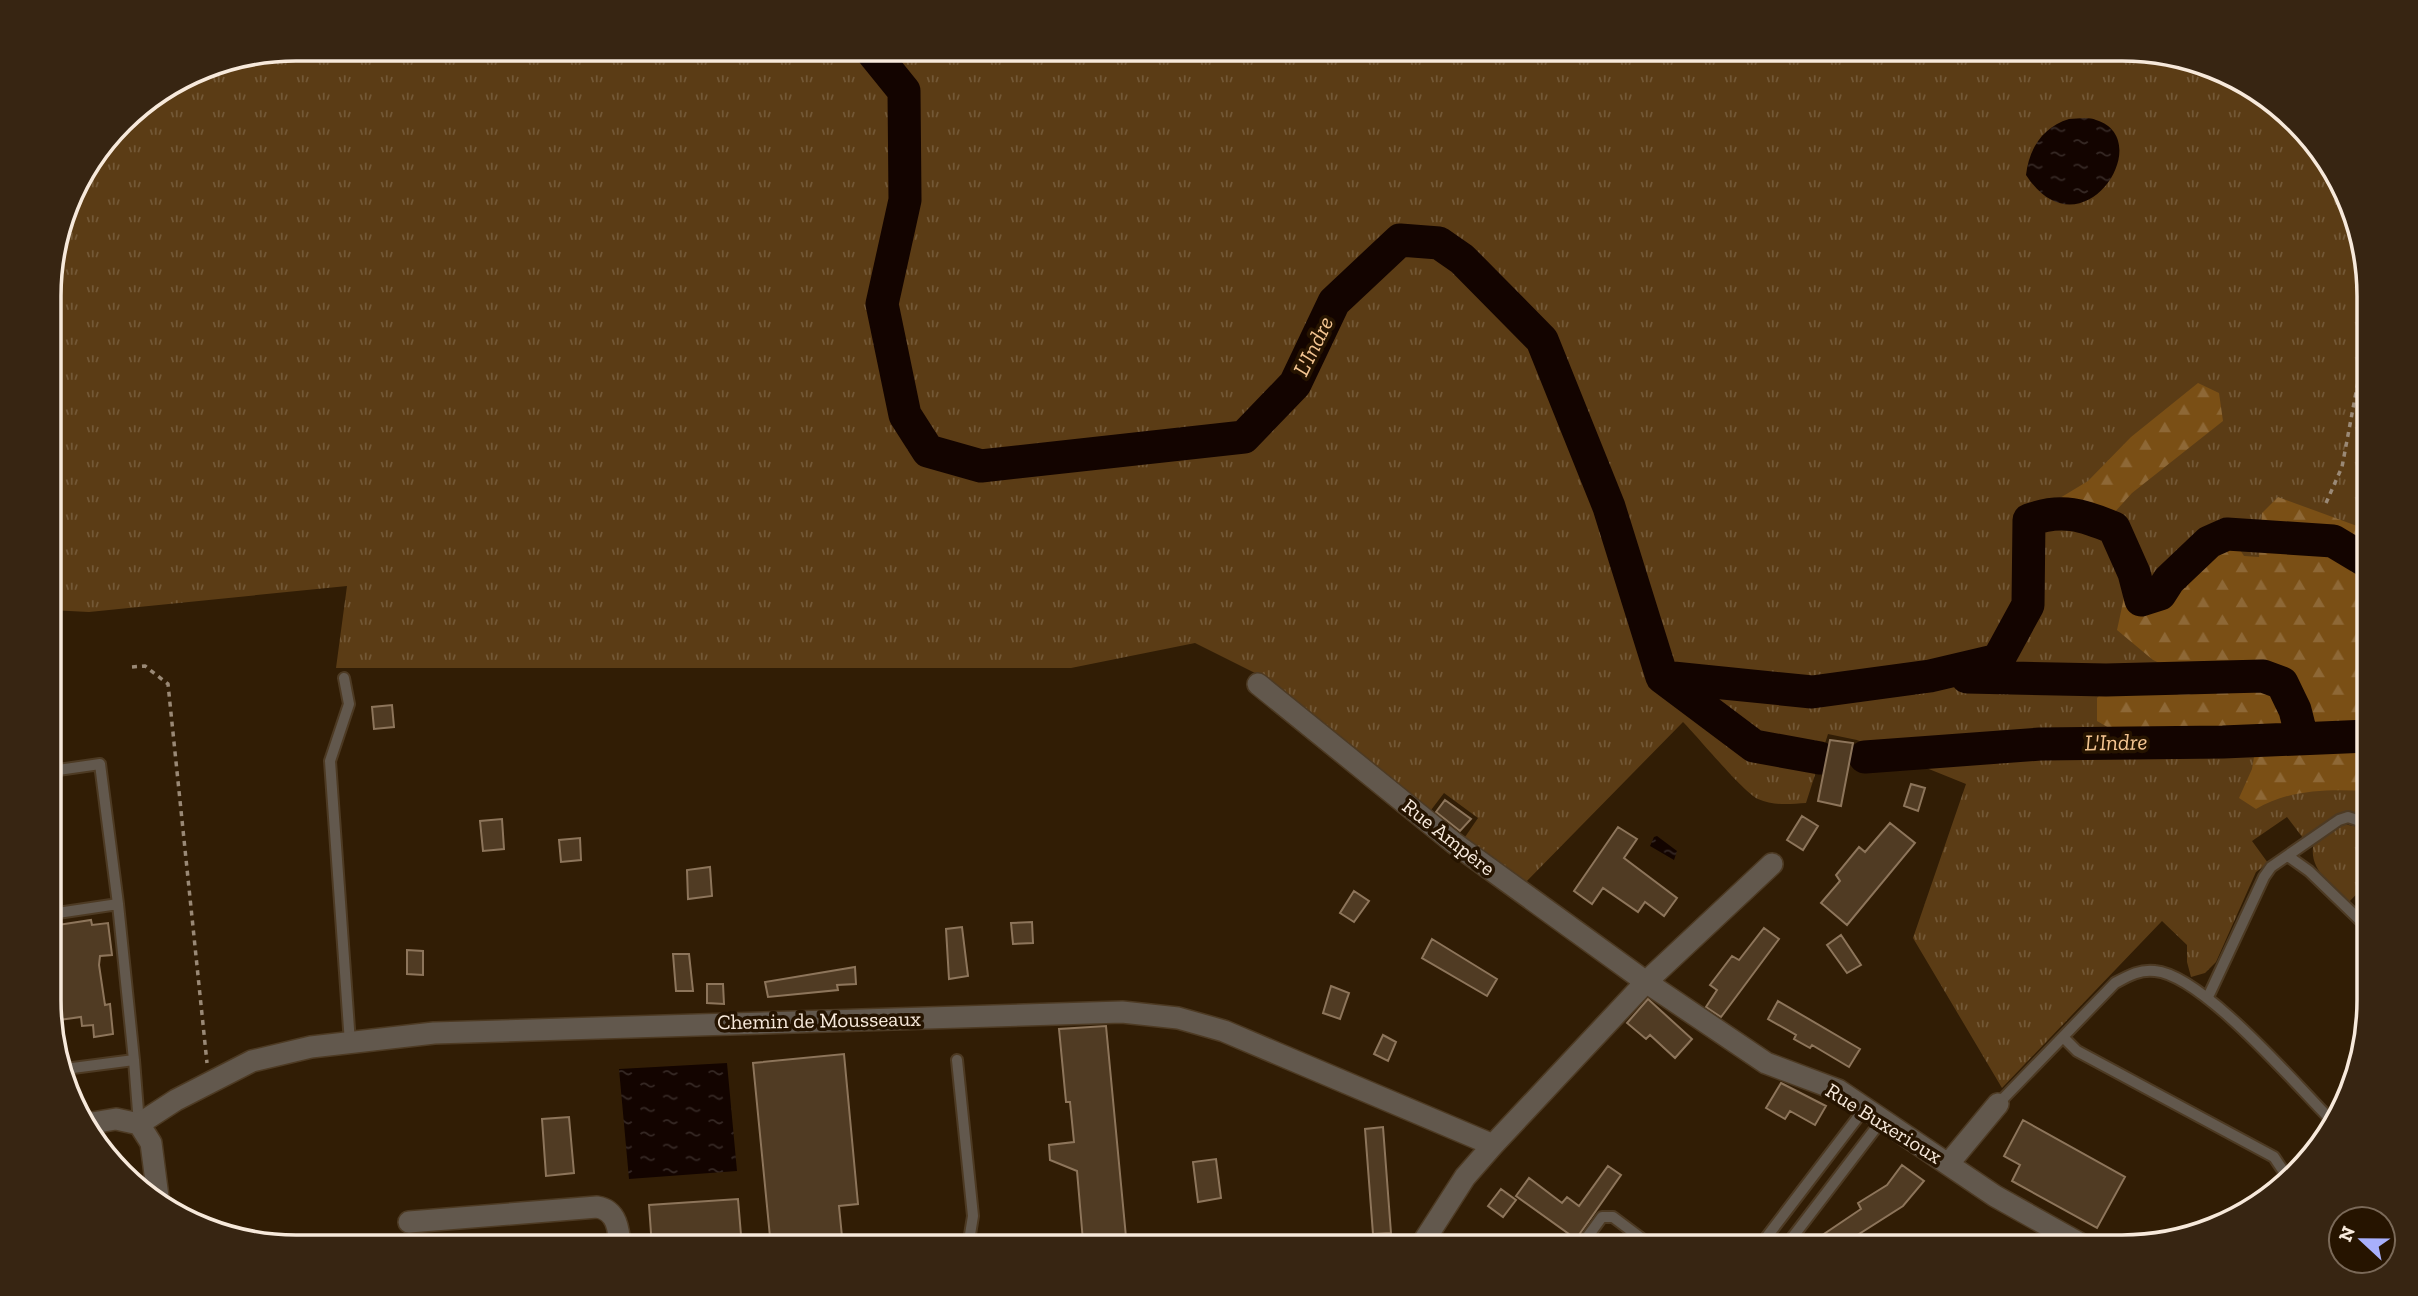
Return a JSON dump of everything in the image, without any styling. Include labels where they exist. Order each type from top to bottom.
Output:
[{"type":"street","name":"Rue Ampère","points":[[1258,684],[1454,843],[1646,982]]},
{"type":"street","points":[[1428,1234],[1465,1177],[1493,1145],[1646,982],[1772,864]]},
{"type":"street","name":"Rue Buxerioux","points":[[1646,982],[1766,1063],[1838,1090],[1995,1196],[2063,1234]]},
{"type":"street","name":"Chemin de Mousseaux","points":[[139,1124],[252,1061],[311,1047],[434,1033],[1122,1013],[1178,1018],[1224,1031],[1493,1145]]},
{"type":"street","points":[[1949,1163],[1998,1104]]},
{"type":"street","points":[[96,1122],[116,1119],[139,1124],[151,1143],[157,1189]]},
{"type":"street","points":[[409,1222],[597,1207],[612,1214],[619,1226],[619,1235]]},
{"type":"lane","points":[[344,678],[349,704],[330,761],[350,1043]]},
{"type":"lane","points":[[61,770],[100,764],[118,904],[139,1124]]},
{"type":"lane","points":[[2207,997],[2264,877],[2288,856],[2339,820],[2348,817],[2357,820]]},
{"type":"lane","points":[[2288,856],[2309,871],[2357,917]]},
{"type":"lane","points":[[61,912],[118,904]]},
{"type":"lane","points":[[1998,1104],[2115,983],[2133,973],[2156,971],[2181,980],[2207,997],[2326,1115]]},
{"type":"lane","points":[[2063,1037],[2077,1051],[2274,1157],[2283,1171]]},
{"type":"lane","points":[[71,1068],[134,1060]]},
{"type":"lane","points":[[957,1060],[973,1216],[970,1235]]},
{"type":"lane","points":[[1770,1234],[1873,1114]]},
{"type":"lane","points":[[1793,1234],[1873,1114]]},
{"type":"lane","points":[[1589,1234],[1602,1217],[1613,1217],[1637,1234]]},
{"type":"path","points":[[2326,503],[2342,467],[2357,387]]},
{"type":"path","points":[[132,667],[145,666],[168,684],[209,1083]]},
{"type":"green space","points":[[281,62],[2153,63],[2183,69],[2226,85],[2277,119],[2299,141],[2333,192],[2344,221],[2355,265],[2357,817],[2334,818],[2303,838],[2287,817],[2252,841],[2268,863],[2256,872],[2216,962],[2205,973],[2191,977],[2187,962],[2187,945],[2162,921],[2002,1088],[1913,938],[1966,784],[1857,740],[1828,734],[1806,803],[1776,804],[1751,794],[1683,722],[1522,886],[1463,840],[1478,818],[1444,793],[1428,814],[1267,679],[1195,643],[1071,668],[336,668],[347,586],[89,612],[62,611],[62,281],[69,235],[85,192],[101,166],[119,141],[141,119],[192,85],[250,66]]},
{"type":"green space","points":[[2198,383],[2219,393],[2223,421],[2132,493],[2113,514],[2132,530],[2136,553],[2150,578],[2186,588],[2211,524],[2220,519],[2244,556],[2259,557],[2262,513],[2278,497],[2357,526],[2357,727],[2232,736],[2184,729],[2159,733],[2116,732],[2097,721],[2097,698],[2112,682],[2129,688],[2181,684],[2174,670],[2153,660],[2117,630],[2125,572],[2116,548],[2106,538],[2091,530],[2047,531],[2055,501],[2088,481],[2131,437]]},
{"type":"green space","points":[[2255,751],[2357,751],[2357,791],[2296,794],[2282,797],[2256,809],[2239,798],[2252,769]]},
{"type":"green space","points":[[2343,824],[2357,827],[2357,894],[2349,902],[2317,868],[2313,852],[2314,842]]},
{"type":"water","points":[[2069,119],[2096,120],[2113,131],[2119,148],[2116,168],[2105,186],[2089,200],[2069,205],[2047,198],[2026,175],[2030,156],[2039,140],[2052,127]]},
{"type":"water","points":[[1657,836],[1677,851],[1674,860],[1650,846]]},
{"type":"water","points":[[727,1063],[737,1171],[629,1179],[619,1069]]},
{"type":"building","points":[[392,705],[394,727],[374,729],[372,707]]},
{"type":"building","points":[[1830,740],[1853,743],[1841,806],[1818,801]]},
{"type":"building","points":[[1911,784],[1925,788],[1918,811],[1904,806]]},
{"type":"building","points":[[1445,800],[1471,819],[1460,831],[1436,812]]},
{"type":"building","points":[[1802,816],[1818,826],[1803,850],[1787,840]]},
{"type":"building","points":[[502,819],[504,849],[483,851],[480,821]]},
{"type":"building","points":[[1890,823],[1915,843],[1847,925],[1821,903],[1840,881],[1836,875],[1859,847],[1865,852]]},
{"type":"building","points":[[1618,827],[1637,839],[1624,858],[1677,898],[1664,916],[1645,902],[1638,912],[1603,888],[1592,904],[1574,891]]},
{"type":"building","points":[[580,838],[581,860],[561,862],[559,840]]},
{"type":"building","points":[[710,867],[712,896],[688,899],[687,870]]},
{"type":"building","points":[[1354,891],[1369,901],[1354,922],[1340,913]]},
{"type":"building","points":[[91,920],[92,925],[108,923],[112,955],[100,956],[99,965],[105,1005],[110,1004],[113,1034],[94,1037],[93,1025],[82,1026],[81,1017],[62,1019],[61,924]]},
{"type":"building","points":[[1032,922],[1033,943],[1013,944],[1011,923]]},
{"type":"building","points":[[962,927],[968,976],[949,979],[946,929]]},
{"type":"building","points":[[1764,928],[1779,939],[1721,1017],[1706,1007],[1717,990],[1710,985],[1732,956],[1739,960]]},
{"type":"building","points":[[1841,935],[1861,965],[1847,973],[1827,945]]},
{"type":"building","points":[[1432,939],[1497,979],[1487,996],[1422,958]]},
{"type":"building","points":[[407,950],[423,951],[423,975],[407,974]]},
{"type":"building","points":[[673,954],[689,954],[693,991],[676,991]]},
{"type":"building","points":[[855,967],[856,984],[837,985],[838,990],[768,997],[765,982]]},
{"type":"building","points":[[707,984],[723,984],[724,1004],[707,1003]]},
{"type":"building","points":[[1331,986],[1349,993],[1340,1019],[1323,1013]]},
{"type":"building","points":[[1648,999],[1692,1039],[1675,1058],[1650,1035],[1646,1039],[1627,1023]]},
{"type":"building","points":[[1778,1001],[1860,1049],[1849,1067],[1812,1045],[1810,1048],[1794,1039],[1796,1035],[1768,1019]]},
{"type":"building","points":[[1106,1026],[1126,1235],[1082,1235],[1077,1171],[1050,1160],[1049,1145],[1074,1142],[1070,1102],[1066,1102],[1059,1029]]},
{"type":"building","points":[[1383,1035],[1396,1042],[1388,1061],[1374,1054]]},
{"type":"building","points":[[844,1054],[858,1204],[839,1206],[842,1235],[770,1235],[753,1063]]},
{"type":"building","points":[[1781,1083],[1826,1106],[1815,1125],[1790,1111],[1785,1119],[1766,1108]]},
{"type":"building","points":[[569,1117],[574,1173],[546,1176],[542,1119]]},
{"type":"building","points":[[2023,1120],[2125,1177],[2097,1228],[2012,1181],[2020,1165],[2004,1156]]},
{"type":"building","points":[[1383,1127],[1391,1233],[1373,1234],[1365,1129]]},
{"type":"building","points":[[1216,1159],[1221,1198],[1198,1202],[1193,1162]]},
{"type":"building","points":[[1902,1165],[1924,1181],[1903,1206],[1859,1234],[1824,1234],[1861,1209],[1858,1203],[1887,1185]]},
{"type":"building","points":[[1608,1166],[1621,1175],[1579,1234],[1569,1234],[1516,1196],[1529,1178],[1562,1203],[1567,1197],[1579,1206]]},
{"type":"building","points":[[1501,1189],[1516,1200],[1503,1217],[1488,1206]]},
{"type":"building","points":[[738,1199],[741,1235],[651,1235],[649,1205]]},
{"type":"waterway","name":"L'Indre","points":[[880,62],[904,91],[905,200],[882,304],[905,415],[928,451],[981,466],[1244,437],[1295,384],[1334,302],[1400,240],[1439,243],[1462,259],[1542,340],[1609,507],[1662,677],[1754,746],[1820,758]]},
{"type":"waterway","points":[[1663,677],[1812,692],[1930,676],[1998,660],[2028,605],[2029,520],[2052,514],[2082,517],[2114,528],[2134,573],[2141,600],[2160,594],[2169,580],[2209,542],[2227,534],[2333,541],[2357,555]]},
{"type":"waterway","points":[[1967,677],[2106,680],[2263,676],[2282,683],[2295,710],[2302,738]]},
{"type":"waterway","name":"L'Indre","points":[[1865,757],[2040,744],[2223,742],[2357,736]]}]
